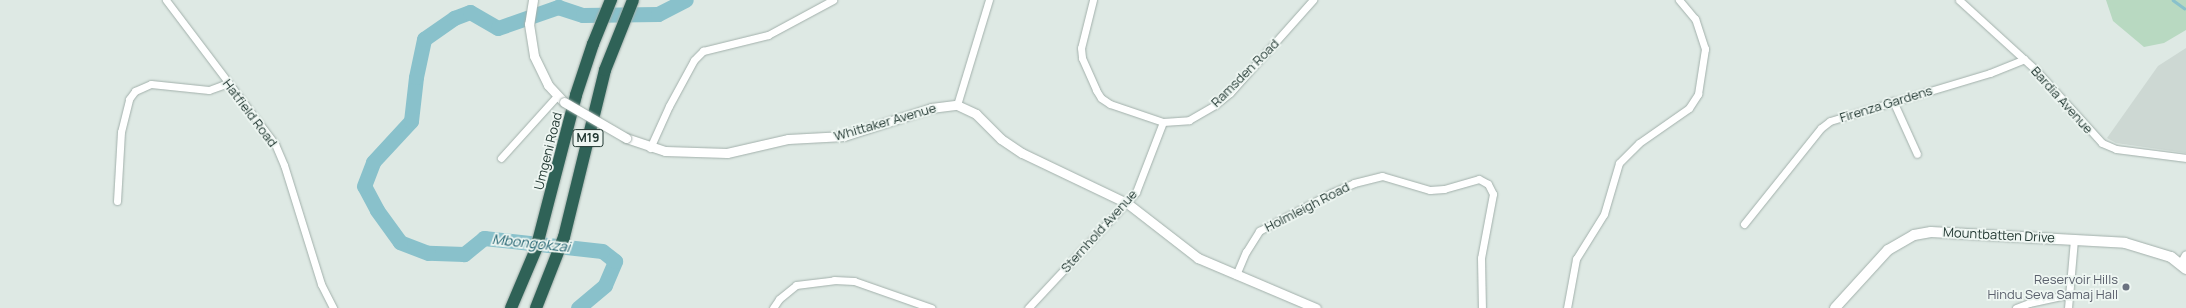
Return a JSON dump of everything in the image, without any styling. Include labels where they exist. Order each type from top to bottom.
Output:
[{"type":"highway","name":"Umgeni Road","points":[[512,308],[538,244],[576,95],[593,44],[611,0]]},
{"type":"highway","name":"M19","points":[[536,308],[559,254],[605,70],[615,40],[633,0]]},
{"type":"main road","name":"Mountbatten Drive","points":[[1834,308],[1878,258],[1898,242],[1914,235],[1931,232],[2125,243],[2171,257],[2184,263]]},
{"type":"street","name":"Hatfield Road","points":[[166,0],[228,84],[266,131],[280,154],[321,284],[333,308]]},
{"type":"street","name":"Whittaker Avenue","points":[[533,0],[529,24],[537,64],[560,99],[626,138],[650,148],[665,151],[727,153],[788,139],[844,136],[931,108],[956,105]]},
{"type":"street","points":[[650,148],[656,130],[698,55],[709,48],[775,32],[833,0]]},
{"type":"street","points":[[989,0],[956,105],[976,114],[1001,139],[1022,153],[1127,203],[1198,258],[1236,276],[1316,308]]},
{"type":"street","points":[[1093,0],[1081,48],[1082,58],[1096,90],[1101,98],[1110,104],[1163,122]]},
{"type":"street","name":"Ramsden Road","points":[[1163,122],[1189,120],[1215,105],[1230,92],[1313,0]]},
{"type":"street","points":[[1566,308],[1576,259],[1604,214],[1619,163],[1639,143],[1689,108],[1698,94],[1705,50],[1695,19],[1679,0]]},
{"type":"street","name":"Bardia Avenue","points":[[1959,0],[2024,59],[2102,143],[2116,149],[2186,158]]},
{"type":"street","name":"Firenza Gardens","points":[[1744,224],[1821,128],[1844,115],[1990,73],[2024,59]]},
{"type":"street","points":[[117,201],[121,132],[129,99],[134,91],[151,84],[209,90],[228,84]]},
{"type":"street","points":[[501,158],[560,99]]},
{"type":"street","points":[[1893,101],[1917,154]]},
{"type":"street","name":"Sternhold Avenue","points":[[1028,308],[1127,203],[1144,176],[1163,122]]},
{"type":"street","name":"Holmleigh Road","points":[[1236,276],[1246,252],[1260,231],[1348,186],[1382,176],[1396,178],[1414,186],[1437,190],[1479,179],[1488,184],[1493,194],[1482,258],[1482,308]]},
{"type":"street","points":[[2068,308],[2074,239]]},
{"type":"street","points":[[773,308],[779,299],[796,285],[834,280],[854,281],[931,308]]},
{"type":"street","points":[[2016,308],[2028,303],[2068,295]]},
{"type":"shaded area","points":[[2186,48],[2186,153],[2116,143],[2107,138],[2158,66]]},
{"type":"green space","points":[[2106,0],[2186,0],[2186,30],[2164,43],[2144,47],[2113,21]]},
{"type":"waterway","name":"Mbongokzai","points":[[578,308],[605,285],[615,261],[602,251],[484,238],[464,254],[428,253],[400,242],[377,210],[364,186],[373,162],[411,121],[416,77],[424,39],[454,18],[470,12],[498,28],[558,7],[583,15],[658,14],[686,0]]},
{"type":"waterway","points":[[2173,0],[2184,8]]},
{"type":"place","name":"Reservoir Hills Hindu Seva Samaj Hall","points":[[2126,287]]}]
